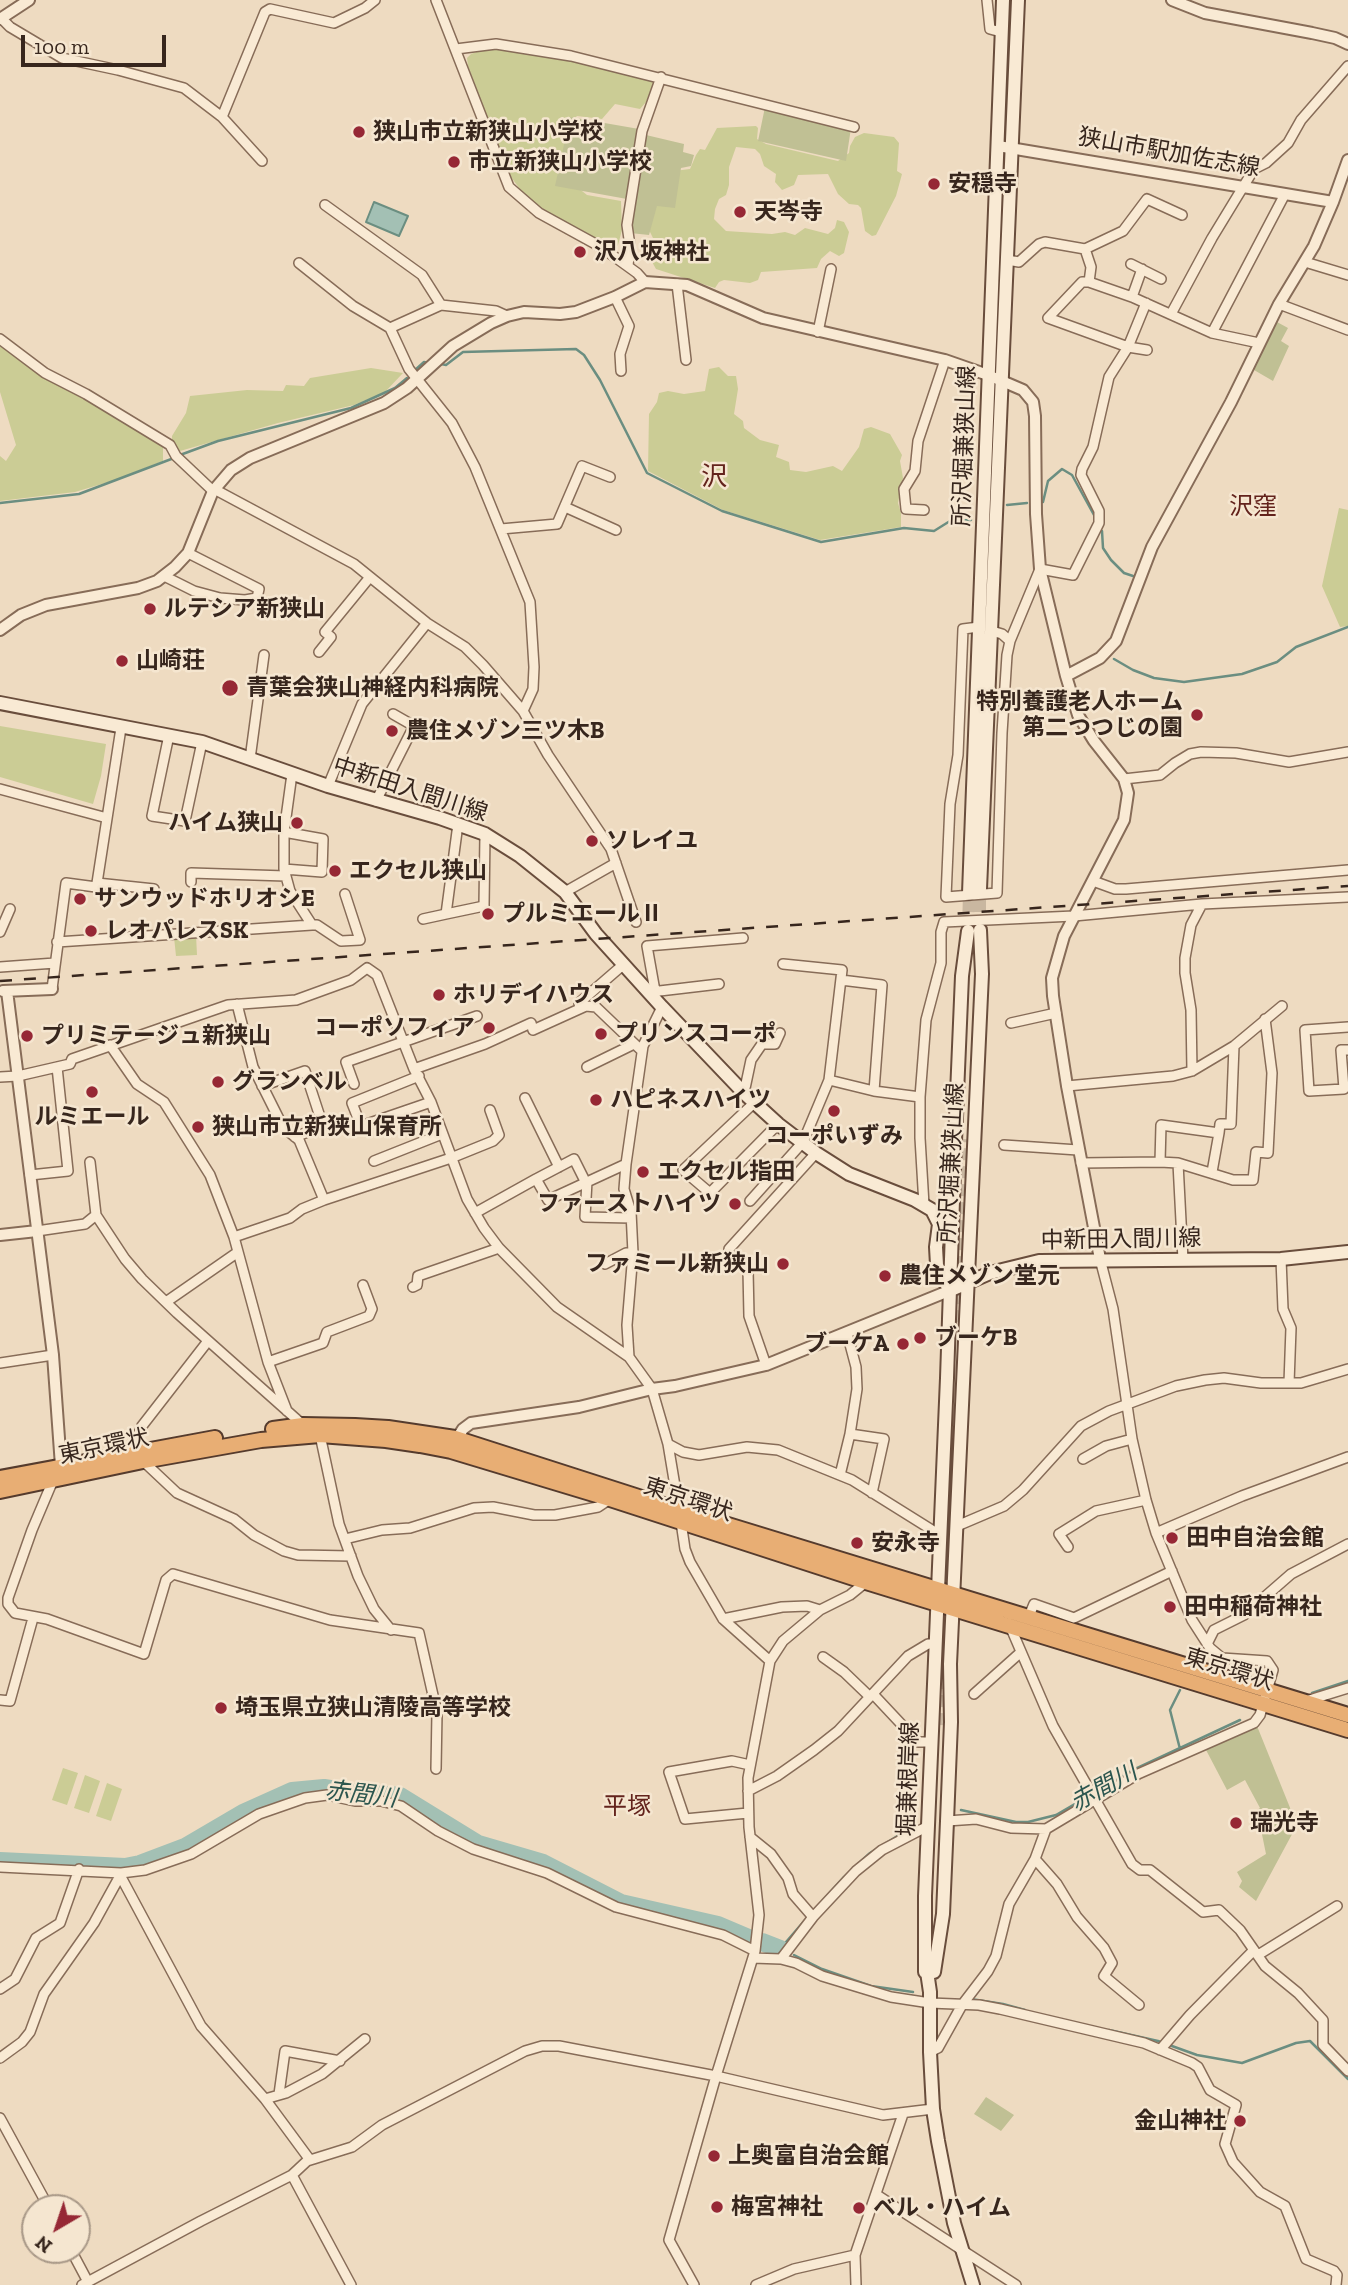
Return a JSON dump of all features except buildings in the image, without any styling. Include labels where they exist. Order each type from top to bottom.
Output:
[{"type":"highway","name":"東京環状","points":[[0,1491],[235,1434],[303,1425],[388,1428],[453,1445],[680,1516],[937,1588],[954,1600],[1010,1624],[1265,1699],[1302,1702],[1348,1715]]},
{"type":"highway","name":"東京環状","points":[[0,1478],[61,1466],[261,1440],[320,1436],[453,1445],[610,1499],[680,1516],[866,1582],[937,1603],[954,1600],[1029,1616],[1348,1730]]},
{"type":"main road","name":"所沢堀兼狭山線","points":[[994,377],[1006,260],[1001,32],[1003,0]]},
{"type":"main road","name":"所沢堀兼狭山線","points":[[974,891],[1004,147],[1018,0]]},
{"type":"main road","name":"中新田入間川線","points":[[0,703],[201,742],[328,786],[485,834],[520,856],[565,892],[596,934],[652,992],[662,1007],[744,1093],[778,1124],[849,1174],[925,1205]]},
{"type":"main road","name":"所沢堀兼狭山線","points":[[964,1139],[969,975],[974,930]]},
{"type":"main road","name":"所沢堀兼狭山線","points":[[937,1588],[962,976],[974,930]]},
{"type":"main road","name":"所沢堀兼狭山線","points":[[954,1600],[981,988],[974,930]]},
{"type":"main road","points":[[925,1205],[944,1207],[953,1200]]},
{"type":"main road","points":[[925,1205],[938,1220],[937,1265],[942,1279],[951,1290]]},
{"type":"main road","name":"中新田入間川線","points":[[951,1290],[990,1273],[1039,1261],[1281,1258],[1348,1252]]},
{"type":"main road","name":"堀兼根岸線","points":[[930,1972],[925,1896],[937,1588]]},
{"type":"main road","name":"堀兼根岸線","points":[[930,1972],[943,1913],[954,1600]]},
{"type":"main road","name":"堀兼根岸線","points":[[942,1725],[930,1972],[933,2109],[944,2182],[973,2285]]},
{"type":"street","points":[[29,0],[1,18],[10,27],[62,58],[184,88],[222,117],[262,161]]},
{"type":"street","points":[[222,117],[265,12],[270,9],[334,23],[375,0]]},
{"type":"street","points":[[436,0],[509,187],[538,213],[601,247],[645,282]]},
{"type":"street","points":[[988,0],[990,29],[1001,32]]},
{"type":"street","points":[[1172,0],[1205,13],[1312,33],[1348,44]]},
{"type":"street","points":[[456,49],[496,44],[570,55],[854,127]]},
{"type":"street","points":[[1171,314],[1254,169],[1266,163],[1288,143],[1301,120],[1348,66]]},
{"type":"street","points":[[628,266],[630,246],[627,225],[642,131],[661,77]]},
{"type":"street","name":"狭山市駅加佐志線","points":[[1004,147],[1333,202]]},
{"type":"street","points":[[1066,676],[1100,657],[1116,641],[1158,533],[1231,402],[1279,304],[1305,262],[1347,165]]},
{"type":"street","points":[[1212,333],[1285,194]]},
{"type":"street","points":[[1006,260],[1019,262],[1045,242],[1085,249],[1123,231],[1147,199],[1182,215]]},
{"type":"street","points":[[325,205],[422,275],[441,304]]},
{"type":"street","points":[[1085,249],[1091,267],[1088,282]]},
{"type":"street","points":[[1305,262],[1348,275]]},
{"type":"street","points":[[299,263],[353,306],[390,328],[416,380],[452,423],[475,467],[530,601],[533,689],[523,711]]},
{"type":"street","points":[[1131,264],[1161,279]]},
{"type":"street","points":[[818,332],[831,269]]},
{"type":"street","points":[[1132,297],[1142,269]]},
{"type":"street","points":[[0,630],[21,615],[46,605],[138,588],[164,576],[188,553],[213,490],[231,470],[250,458],[384,403],[416,380],[453,346],[507,316],[524,312],[576,312],[645,282],[687,285],[763,318],[945,360],[1023,390],[1034,402],[1040,569],[1078,715],[1094,741],[1124,779],[1128,793],[1124,820],[1074,916],[1056,958],[1052,978],[1067,1086],[1100,1259],[1113,1308],[1132,1439],[1156,1533],[1192,1620],[1207,1644],[1222,1658],[1267,1661],[1273,1670],[1260,1715],[1254,1723],[1092,1796],[1046,1829],[1035,1859],[1009,1904],[996,1956],[965,2000],[938,2048],[930,2052]]},
{"type":"street","points":[[1147,350],[1128,347],[1048,318],[1082,282],[1088,282],[1132,297],[1212,333],[1259,343]]},
{"type":"street","points":[[677,284],[686,360]]},
{"type":"street","points":[[615,297],[629,326],[620,354],[621,371]]},
{"type":"street","points":[[1040,569],[1073,575],[1099,523],[1099,511],[1081,475],[1082,469],[1093,447],[1109,377],[1128,347],[1146,303]]},
{"type":"street","points":[[390,328],[441,304],[496,311],[507,316]]},
{"type":"street","points":[[1279,304],[1348,330]]},
{"type":"street","points":[[0,339],[45,373],[170,444],[176,456],[213,490],[338,554],[427,624],[465,647],[523,711],[548,755],[611,849],[636,922]]},
{"type":"street","points":[[924,510],[906,509],[904,489],[915,471],[918,441],[945,360]]},
{"type":"street","points":[[501,528],[557,524],[582,466],[610,477]]},
{"type":"street","points":[[565,508],[615,530]]},
{"type":"street","points":[[164,576],[194,591],[220,598],[257,598],[259,589],[188,553]]},
{"type":"street","points":[[1010,641],[1002,634],[985,629],[963,629],[958,755],[950,804],[946,897],[996,893],[1007,654],[1040,569]]},
{"type":"street","points":[[319,652],[331,637],[325,632],[370,577]]},
{"type":"street","points":[[328,786],[362,704],[427,624]]},
{"type":"street","points":[[250,759],[264,655]]},
{"type":"street","points":[[376,801],[414,726],[393,714]]},
{"type":"street","points":[[121,728],[96,887],[66,883],[52,989],[4,991],[18,1076],[53,1355],[61,1466],[32,1531],[8,1604],[15,1613],[47,1619],[144,1654],[166,1580],[173,1574],[330,1620],[419,1633],[437,1713],[436,1769]]},
{"type":"street","points":[[169,735],[152,816],[185,821],[201,742]]},
{"type":"street","points":[[1124,779],[1160,775],[1190,754],[1201,752],[1236,753],[1289,762],[1348,752]]},
{"type":"street","points":[[292,774],[284,832],[285,873],[290,891],[312,925],[341,941],[360,940],[345,894]]},
{"type":"street","points":[[0,789],[107,818]]},
{"type":"street","points":[[446,914],[458,824]]},
{"type":"street","points":[[191,882],[191,873],[322,872],[323,839],[284,832]]},
{"type":"street","points":[[423,919],[484,906],[485,834]]},
{"type":"street","points":[[565,892],[616,863]]},
{"type":"street","points":[[1093,881],[1115,889],[1126,889],[1348,870]]},
{"type":"street","points":[[97,883],[154,889]]},
{"type":"street","points":[[925,1205],[920,1097],[926,1020],[941,963],[941,932],[944,922],[1348,897]]},
{"type":"street","points":[[1192,1071],[1191,1010],[1185,958],[1191,925],[1202,904]]},
{"type":"street","points":[[0,932],[10,909]]},
{"type":"street","points":[[57,942],[312,925]]},
{"type":"street","points":[[719,984],[652,992],[648,946],[743,938]]},
{"type":"street","points":[[0,967],[55,963]]},
{"type":"street","points":[[580,1008],[579,1003],[624,964]]},
{"type":"street","points":[[750,1201],[803,1143],[830,1080],[842,970],[783,964]]},
{"type":"street","points":[[0,1077],[18,1076],[70,1064],[72,1059],[110,1045],[237,1004],[296,1000],[320,993],[351,979],[367,968],[377,975],[416,1073],[431,1102],[450,1158],[475,1213],[499,1248],[557,1307],[629,1357],[652,1389],[668,1444],[685,1549],[690,1562],[723,1619],[771,1661]]},
{"type":"street","points":[[841,980],[883,985],[874,1091]]},
{"type":"street","points":[[237,1004],[253,1067],[283,1127],[299,1140],[324,1200]]},
{"type":"street","points":[[431,1102],[362,1126],[352,1103],[531,1023],[533,1030],[586,1006],[596,1007],[642,1051]]},
{"type":"street","points":[[1067,1086],[1173,1076],[1192,1071],[1234,1046],[1282,1006]]},
{"type":"street","points":[[629,1357],[627,1325],[633,1253],[631,1218],[624,1189],[626,1164],[642,1051],[662,1007]]},
{"type":"street","points":[[1011,1023],[1056,1013]]},
{"type":"street","points":[[354,1084],[346,1062],[478,1016]]},
{"type":"street","points":[[1081,1163],[1160,1161],[1213,1172],[1233,1180],[1252,1180],[1256,1152],[1268,1153],[1272,1073],[1265,1019]]},
{"type":"street","points":[[1348,1027],[1305,1030],[1308,1091],[1344,1089],[1341,1050],[1348,1050]]},
{"type":"street","points":[[744,1093],[751,1060],[762,1044],[775,1045],[780,1033]]},
{"type":"street","points":[[587,1067],[634,1044]]},
{"type":"street","points":[[110,1045],[137,1084],[163,1102],[210,1175],[234,1237],[268,1362],[287,1411]]},
{"type":"street","points":[[1213,1172],[1220,1124],[1231,1124],[1234,1046]]},
{"type":"street","points":[[30,1175],[68,1171],[57,1067]]},
{"type":"street","points":[[262,1086],[305,1071],[323,1126],[295,1137]]},
{"type":"street","points":[[830,1080],[874,1091],[920,1097]]},
{"type":"street","points":[[525,1098],[559,1167]]},
{"type":"street","points":[[754,1103],[683,1170],[710,1193],[778,1124]]},
{"type":"street","points":[[234,1237],[290,1218],[302,1209],[324,1200],[493,1141],[499,1135],[490,1110]]},
{"type":"street","points":[[1160,1161],[1161,1125],[1219,1133]]},
{"type":"street","points":[[374,1161],[442,1134]]},
{"type":"street","points":[[1004,1145],[1079,1150]]},
{"type":"street","points":[[766,1365],[749,1316],[748,1270],[729,1256],[729,1249],[816,1153]]},
{"type":"street","points":[[475,1213],[574,1159],[586,1181],[585,1217],[631,1218]]},
{"type":"street","points":[[90,1162],[96,1215],[125,1259],[166,1302],[303,1425]]},
{"type":"street","points":[[1178,1163],[1183,1260]]},
{"type":"street","points":[[536,1179],[548,1200],[626,1164]]},
{"type":"street","points":[[0,1235],[85,1224],[96,1215]]},
{"type":"street","points":[[413,1287],[417,1285],[418,1276],[499,1248]]},
{"type":"street","points":[[166,1302],[238,1252]]},
{"type":"street","points":[[605,1264],[626,1253],[633,1253]]},
{"type":"street","points":[[1281,1258],[1283,1309],[1291,1328],[1289,1383]]},
{"type":"street","points":[[268,1362],[323,1343],[327,1332],[369,1316],[372,1309],[363,1285]]},
{"type":"street","points":[[453,1445],[471,1423],[579,1407],[766,1365],[951,1290]]},
{"type":"street","points":[[840,1475],[858,1389],[856,1367],[847,1333]]},
{"type":"street","points":[[208,1341],[142,1426],[135,1442],[139,1457],[177,1493],[234,1519],[254,1535],[284,1551],[298,1555],[351,1556]]},
{"type":"street","points":[[0,1363],[53,1355]]},
{"type":"street","points":[[957,1526],[1004,1506],[1023,1490],[1081,1426],[1109,1411],[1176,1386],[1205,1380],[1224,1378],[1261,1383],[1289,1383],[1317,1380],[1348,1369]]},
{"type":"street","points":[[850,1434],[884,1439],[876,1485],[872,1493]]},
{"type":"street","points":[[320,1436],[339,1524],[374,1609],[391,1630]]},
{"type":"street","points":[[1083,1459],[1106,1446],[1132,1439]]},
{"type":"street","points":[[668,1444],[683,1452],[699,1455],[747,1447],[767,1448],[798,1457],[840,1475],[940,1535]]},
{"type":"street","points":[[1156,1533],[1242,1496],[1348,1457]]},
{"type":"street","points":[[345,1539],[382,1530],[410,1528],[474,1508],[493,1507],[534,1515],[555,1515],[598,1507],[610,1499]]},
{"type":"street","points":[[1068,1547],[1059,1534],[1096,1511],[1146,1500]]},
{"type":"street","points":[[1207,1644],[1214,1630],[1244,1615],[1291,1574],[1348,1544]]},
{"type":"street","points":[[1029,1616],[1034,1604],[1074,1618],[1172,1571]]},
{"type":"street","points":[[694,2285],[669,2240],[754,1954],[760,1915],[750,1837],[748,1791],[750,1765],[771,1661],[783,1641],[820,1610],[850,1595],[866,1582]]},
{"type":"street","points":[[723,1619],[782,1607],[807,1606],[820,1610]]},
{"type":"street","points":[[0,1700],[10,1701],[33,1618]]},
{"type":"street","points":[[1010,1624],[1053,1726],[1132,1864],[1140,1870],[1150,1870],[1203,1912],[1219,1910],[1240,1930],[1265,1966],[1298,1993],[1323,2020],[1323,2045],[1348,2071]]},
{"type":"street","points":[[748,1791],[777,1776],[814,1750],[838,1731],[908,1656],[928,1644],[936,1644]]},
{"type":"street","points":[[974,1694],[1021,1652]]},
{"type":"street","points":[[823,1657],[871,1695],[918,1742],[931,1742]]},
{"type":"street","points":[[1302,1702],[1348,1688]]},
{"type":"street","points":[[748,1813],[685,1819],[669,1772],[732,1761],[750,1765]]},
{"type":"street","points":[[0,1867],[79,1869],[121,1875],[167,1864],[191,1854],[259,1814],[305,1798],[327,1795],[401,1806],[438,1831],[473,1849],[547,1873],[616,1907],[723,1935],[754,1954],[781,1959],[851,1986],[891,1997],[965,2000],[1144,2043],[1198,2067],[1210,2090],[1236,2105],[1225,2144],[1233,2162],[1260,2192],[1285,2206],[1306,2259],[1334,2271],[1337,2275],[1336,2285]]},
{"type":"street","points":[[947,1821],[976,1819],[1012,1828],[1046,1829]]},
{"type":"street","points":[[781,1959],[810,1915],[856,1871],[882,1850],[928,1826]]},
{"type":"street","points":[[750,1837],[771,1854],[789,1878],[793,1894],[810,1915]]},
{"type":"street","points":[[1035,1859],[1057,1884],[1077,1917],[1104,1948],[1111,1963],[1104,1976],[1139,2005]]},
{"type":"street","points":[[0,1989],[15,1979],[36,1938],[60,1923],[79,1869]]},
{"type":"street","points":[[0,2058],[22,2042],[30,2032],[44,1994],[94,1923],[121,1875]]},
{"type":"street","points":[[121,1875],[201,2026],[265,2099],[310,2160]]},
{"type":"street","points":[[1160,2050],[1256,1952],[1337,1906]]},
{"type":"street","points":[[265,2099],[301,2086],[340,2061],[365,2039]]},
{"type":"street","points":[[77,2264],[85,2283],[292,2175],[299,2166],[310,2160],[352,2147],[382,2125],[525,2051],[542,2046],[559,2046],[716,2076],[883,2115],[933,2109]]},
{"type":"street","points":[[279,2094],[285,2051],[340,2061]]},
{"type":"street","points":[[856,2285],[855,2255],[903,2114]]},
{"type":"street","points":[[0,2118],[41,2194]]},
{"type":"street","points":[[292,2175],[351,2285]]},
{"type":"street","points":[[877,2195],[1016,2285]]},
{"type":"street","points":[[756,2285],[794,2269],[855,2255]]},
{"type":"green space","points":[[493,46],[589,63],[653,78],[646,102],[640,109],[615,104],[602,119],[577,116],[571,122],[577,187],[587,195],[621,201],[622,230],[614,250],[582,230],[547,214],[528,200],[508,173],[467,58]]},
{"type":"green space","points":[[765,107],[851,128],[846,161],[758,141]]},
{"type":"green space","points":[[570,117],[639,129],[627,199],[555,186]]},
{"type":"green space","points":[[756,126],[757,139],[766,144],[838,161],[849,153],[855,137],[864,133],[894,137],[899,143],[897,171],[902,174],[896,196],[876,235],[872,236],[865,231],[861,208],[849,204],[838,194],[828,174],[798,175],[794,185],[782,190],[775,182],[776,174],[764,166],[755,149],[736,147],[729,167],[726,195],[719,199],[715,209],[714,219],[726,231],[772,234],[785,232],[795,235],[805,228],[828,234],[835,228],[837,220],[844,222],[849,232],[844,253],[839,256],[830,251],[821,259],[817,268],[761,272],[758,280],[750,283],[724,280],[715,288],[656,269],[651,260],[659,250],[647,226],[666,172],[690,169],[696,155],[700,149],[705,150],[717,128]]},
{"type":"green space","points":[[646,135],[684,144],[683,152],[694,155],[691,166],[681,168],[675,208],[657,206],[649,235],[630,233]]},
{"type":"green space","points":[[1277,322],[1288,328],[1281,341],[1289,346],[1273,381],[1254,370]]},
{"type":"green space","points":[[0,342],[163,447],[163,461],[75,492],[0,501],[0,456],[6,461],[16,445],[0,392]]},
{"type":"green space","points":[[719,367],[728,376],[736,376],[738,389],[734,414],[743,421],[744,428],[760,440],[779,445],[776,457],[789,462],[790,470],[806,472],[833,466],[842,471],[859,447],[864,429],[871,427],[890,434],[902,455],[900,461],[903,478],[898,503],[901,527],[820,540],[723,510],[648,471],[649,414],[659,393],[705,391],[709,369]]},
{"type":"green space","points":[[371,368],[403,373],[385,392],[354,405],[180,451],[172,446],[172,436],[186,413],[190,396],[247,390],[283,391],[286,385],[304,386],[310,378]]},
{"type":"green space","points":[[1339,508],[1348,510],[1348,626],[1340,627],[1322,586]]},
{"type":"green space","points":[[0,726],[106,744],[93,804],[0,777]]},
{"type":"green space","points":[[196,935],[197,955],[176,956],[174,937]]},
{"type":"green space","points":[[1257,1726],[1297,1825],[1256,1901],[1239,1887],[1242,1881],[1237,1872],[1266,1854],[1257,1810],[1260,1808],[1245,1780],[1227,1790],[1205,1748]]},
{"type":"green space","points":[[63,1768],[78,1773],[67,1805],[52,1800]]},
{"type":"green space","points":[[85,1775],[100,1781],[89,1813],[74,1808]]},
{"type":"green space","points":[[107,1783],[122,1789],[111,1821],[96,1816]]},
{"type":"green space","points":[[986,2097],[1014,2115],[1001,2131],[974,2114]]},
{"type":"shaded area","points":[[374,202],[408,216],[399,236],[366,222]]},
{"type":"waterway","points":[[441,364],[446,365],[463,352],[576,349],[584,355],[600,380],[647,473],[722,511],[821,542],[904,528],[934,531],[950,521],[971,520]]},
{"type":"waterway","points":[[414,371],[424,362],[428,363]]},
{"type":"waterway","points":[[180,455],[218,441],[351,408],[395,388],[407,378]]},
{"type":"waterway","points":[[0,503],[79,494],[174,458]]},
{"type":"waterway","points":[[1043,502],[1048,481],[1062,469],[1072,475],[1094,515]]},
{"type":"waterway","points":[[1007,505],[1027,503]]},
{"type":"waterway","points":[[1102,531],[1103,548],[1111,560],[1124,573],[1133,576]]},
{"type":"waterway","points":[[1114,659],[1154,678],[1184,682],[1242,674],[1277,662],[1296,647],[1348,627]]},
{"type":"waterway","points":[[1230,1617],[1251,1604]]},
{"type":"waterway","points":[[1196,1659],[1202,1647]]},
{"type":"waterway","name":"赤間川","points":[[1312,1693],[1348,1681]]},
{"type":"waterway","points":[[1180,1690],[1170,1710],[1180,1749]]},
{"type":"waterway","name":"赤間川","points":[[961,1810],[1016,1822],[1056,1815],[1133,1770],[1240,1720]]},
{"type":"waterway","name":"赤間川","points":[[0,1861],[125,1867],[140,1864],[185,1847],[243,1813],[292,1791],[324,1788],[400,1796],[478,1844],[543,1863],[621,1903],[718,1925],[751,1939]]},
{"type":"waterway","name":"赤間川","points":[[823,1900],[870,1853],[912,1827]]},
{"type":"waterway","name":"赤間川","points":[[780,1949],[805,1920]]},
{"type":"waterway","name":"赤間川","points":[[762,1942],[780,1949]]},
{"type":"waterway","points":[[794,1955],[822,1969],[871,1986],[913,1992]]},
{"type":"waterway","points":[[971,1999],[1025,2010]]},
{"type":"waterway","points":[[1109,2030],[1158,2041],[1197,2055],[1242,2063],[1296,2043],[1310,2041],[1348,2079]]},
{"type":"tunnel","points":[[980,889],[980,930]]},
{"type":"tunnel","points":[[968,930],[969,893]]},
{"type":"tunnel","points":[[955,1322],[962,1139]]},
{"type":"tunnel","points":[[939,1725],[948,1505]]},
{"type":"railway","points":[[0,981],[1348,886]]},
{"type":"place","name":"狭山市立新狭山小学校","points":[[359,132]]},
{"type":"place","name":"市立新狭山小学校","points":[[454,162]]},
{"type":"place","name":"安穏寺","points":[[934,184]]},
{"type":"place","name":"天岑寺","points":[[740,212]]},
{"type":"place","name":"沢八坂神社","points":[[580,252]]},
{"type":"place","name":"ルテシア新狭山","points":[[150,609]]},
{"type":"place","name":"山崎荘","points":[[122,661]]},
{"type":"place","name":"青葉会狭山神経内科病院","points":[[230,688]]},
{"type":"place","name":"特別養護老人ホーム 第二つつじの園","points":[[1197,715]]},
{"type":"place","name":"農住メゾン三ツ木B","points":[[392,731]]},
{"type":"place","name":"ハイム狭山","points":[[297,823]]},
{"type":"place","name":"ソレイユ","points":[[592,841]]},
{"type":"place","name":"エクセル狭山","points":[[335,871]]},
{"type":"place","name":"サンウッドホリオシE","points":[[80,899]]},
{"type":"place","name":"プルミエールⅡ","points":[[488,914]]},
{"type":"place","name":"レオパレスSK","points":[[91,931]]},
{"type":"place","name":"ホリデイハウス","points":[[439,995]]},
{"type":"place","name":"コーポソフィア","points":[[489,1028]]},
{"type":"place","name":"プリンスコーポ","points":[[601,1034]]},
{"type":"place","name":"プリミテージュ新狭山","points":[[27,1036]]},
{"type":"place","name":"グランベル","points":[[218,1082]]},
{"type":"place","name":"ルミエール","points":[[92,1092]]},
{"type":"place","name":"ハピネスハイツ","points":[[596,1100]]},
{"type":"place","name":"コーポいずみ","points":[[834,1111]]},
{"type":"place","name":"狭山市立新狭山保育所","points":[[198,1127]]},
{"type":"place","name":"エクセル指田","points":[[643,1172]]},
{"type":"place","name":"ファーストハイツ","points":[[735,1204]]},
{"type":"place","name":"ファミール新狭山","points":[[783,1264]]},
{"type":"place","name":"農住メゾン堂元","points":[[885,1276]]},
{"type":"place","name":"ブーケB","points":[[920,1338]]},
{"type":"place","name":"ブーケA","points":[[903,1344]]},
{"type":"place","name":"田中自治会館","points":[[1172,1538]]},
{"type":"place","name":"安永寺","points":[[857,1543]]},
{"type":"place","name":"田中稲荷神社","points":[[1170,1607]]},
{"type":"place","name":"埼玉県立狭山清陵高等学校","points":[[221,1708]]},
{"type":"place","name":"瑞光寺","points":[[1236,1823]]},
{"type":"place","name":"金山神社","points":[[1240,2121]]},
{"type":"place","name":"上奥富自治会館","points":[[714,2156]]},
{"type":"place","name":"梅宮神社","points":[[717,2207]]},
{"type":"place","name":"ベル・ハイム","points":[[859,2208]]},
{"type":"district","name":"沢","points":[[714,478]]},
{"type":"district","name":"沢窪","points":[[1253,507]]},
{"type":"district","name":"平塚","points":[[627,1807]]}]
